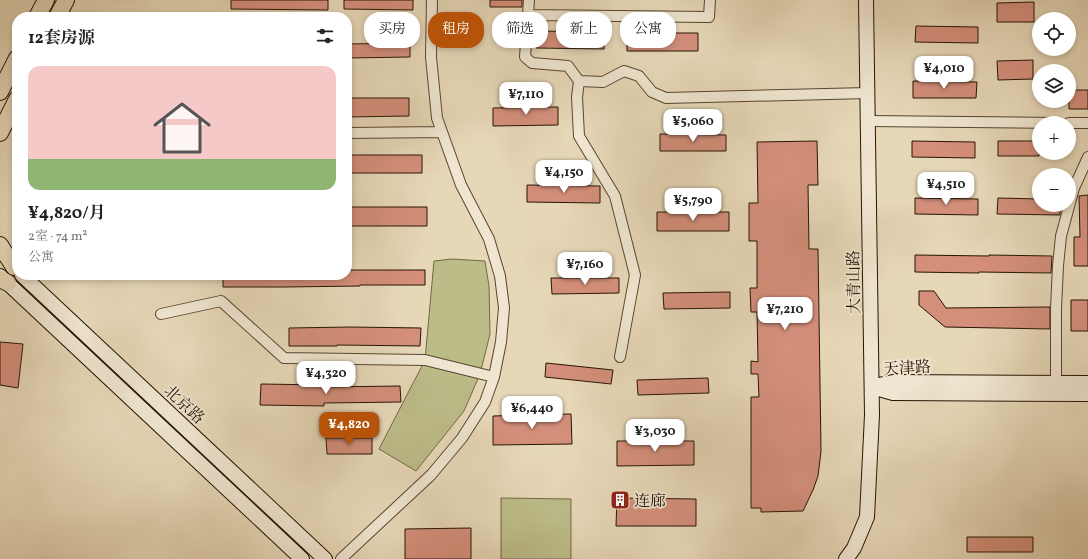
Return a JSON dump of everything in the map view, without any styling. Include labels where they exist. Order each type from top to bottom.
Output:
[{"type":"main road","points":[[40,12],[46,0]]},
{"type":"main road","points":[[60,12],[66,0]]},
{"type":"main road","name":"大青山路","points":[[846,559],[854,548],[867,517],[872,415],[866,0]]},
{"type":"main road","points":[[0,92],[12,68]]},
{"type":"main road","points":[[0,134],[12,109]]},
{"type":"main road","points":[[0,245],[12,262]]},
{"type":"main road","name":"北京路","points":[[0,255],[12,266]]},
{"type":"main road","name":"北京路","points":[[2,280],[302,559]]},
{"type":"main road","name":"北京路","points":[[28,280],[288,523],[324,559]]},
{"type":"main road","name":"天津路","points":[[872,387],[893,382],[1088,383]]},
{"type":"main road","name":"天津路","points":[[872,387],[893,393],[1088,394]]},
{"type":"street","points":[[341,559],[431,475],[462,438],[485,402],[494,377],[501,342],[504,308],[500,276],[489,239],[461,185],[437,118],[431,57],[432,0]]},
{"type":"street","points":[[528,12],[529,0]]},
{"type":"street","points":[[548,15],[709,17],[710,0]]},
{"type":"street","points":[[526,48],[525,57],[532,63],[568,66],[579,81],[577,97],[579,136],[615,196],[635,275],[620,357]]},
{"type":"street","points":[[579,81],[603,82],[624,70],[639,76],[652,92],[666,98],[868,93]]},
{"type":"street","points":[[868,121],[1032,123]]},
{"type":"street","points":[[1076,123],[1088,123]]},
{"type":"street","points":[[352,133],[442,132]]},
{"type":"street","points":[[1056,383],[1056,308],[1061,236],[1074,188],[1088,157]]},
{"type":"street","points":[[161,314],[222,301],[284,358],[425,360],[494,377]]},
{"type":"green space","points":[[452,259],[485,261],[489,286],[490,334],[480,374],[464,411],[416,471],[379,449],[425,360],[434,261]]},
{"type":"green space","points":[[501,498],[571,499],[571,559],[501,559]]},
{"type":"building","points":[[231,0],[328,0],[328,10],[231,9]]},
{"type":"building","points":[[344,0],[413,0],[413,10],[344,9]]},
{"type":"building","points":[[490,0],[522,0],[522,7],[490,7]]},
{"type":"building","points":[[1034,2],[1032,22],[997,22],[997,3]]},
{"type":"building","points":[[916,26],[978,27],[978,43],[915,42]]},
{"type":"building","points":[[548,31],[556,31],[556,48],[604,49],[536,48],[548,48]]},
{"type":"building","points":[[676,33],[698,33],[698,51],[627,51],[627,48],[676,48]]},
{"type":"building","points":[[352,44],[364,44],[364,48],[410,48],[410,57],[352,58]]},
{"type":"building","points":[[1033,60],[1032,79],[998,80],[997,61]]},
{"type":"building","points":[[913,81],[977,82],[976,98],[913,98]]},
{"type":"building","points":[[1076,90],[1088,90],[1088,109],[1069,109],[1076,108]]},
{"type":"building","points":[[352,98],[409,98],[409,116],[352,117]]},
{"type":"building","points":[[558,107],[558,125],[493,126],[493,108]]},
{"type":"building","points":[[660,134],[726,135],[726,151],[660,151]]},
{"type":"building","points":[[817,141],[818,185],[808,185],[809,249],[818,249],[821,451],[818,476],[803,511],[761,512],[761,508],[751,508],[751,397],[759,397],[758,374],[751,374],[751,361],[758,362],[757,312],[751,312],[750,288],[757,288],[757,241],[749,241],[749,203],[758,203],[757,142]]},
{"type":"building","points":[[912,141],[975,142],[975,158],[912,157]]},
{"type":"building","points":[[998,141],[1032,141],[1032,156],[998,156]]},
{"type":"building","points":[[352,155],[422,155],[422,173],[352,173]]},
{"type":"building","points":[[527,185],[600,186],[600,203],[527,202]]},
{"type":"building","points":[[1088,195],[1088,266],[1074,266],[1074,237],[1080,237],[1079,196]]},
{"type":"building","points":[[915,198],[978,199],[978,215],[915,214]]},
{"type":"building","points":[[998,198],[1032,199],[1032,212],[1060,212],[1060,215],[997,214]]},
{"type":"building","points":[[352,207],[427,207],[427,226],[352,226]]},
{"type":"building","points":[[657,212],[729,212],[729,231],[657,231]]},
{"type":"building","points":[[915,255],[1052,256],[1051,273],[915,272]]},
{"type":"building","points":[[352,270],[425,270],[425,285],[223,287],[223,280],[352,280]]},
{"type":"building","points":[[551,278],[619,278],[619,293],[552,294]]},
{"type":"building","points":[[919,291],[934,291],[946,308],[1050,307],[1050,329],[945,327],[919,305]]},
{"type":"building","points":[[730,292],[730,308],[664,309],[663,293]]},
{"type":"building","points":[[1071,300],[1088,300],[1088,331],[1071,331]]},
{"type":"building","points":[[289,328],[421,328],[420,346],[289,346]]},
{"type":"building","points":[[0,342],[23,344],[18,388],[0,385]]},
{"type":"building","points":[[546,363],[613,370],[611,384],[545,377]]},
{"type":"building","points":[[708,378],[709,393],[638,395],[637,380]]},
{"type":"building","points":[[261,384],[324,385],[324,387],[400,386],[401,402],[324,403],[324,406],[260,405]]},
{"type":"building","points":[[571,414],[572,444],[493,445],[493,416]]},
{"type":"building","points":[[326,438],[372,438],[372,454],[327,454]]},
{"type":"building","points":[[617,441],[694,441],[694,465],[617,466]]},
{"type":"building","points":[[617,498],[696,499],[696,526],[616,526]]},
{"type":"building","points":[[471,528],[471,559],[405,559],[405,529]]},
{"type":"building","points":[[967,537],[1033,537],[1033,552],[967,552]]},
{"type":"place","name":"连廊","points":[[620,500]]}]
